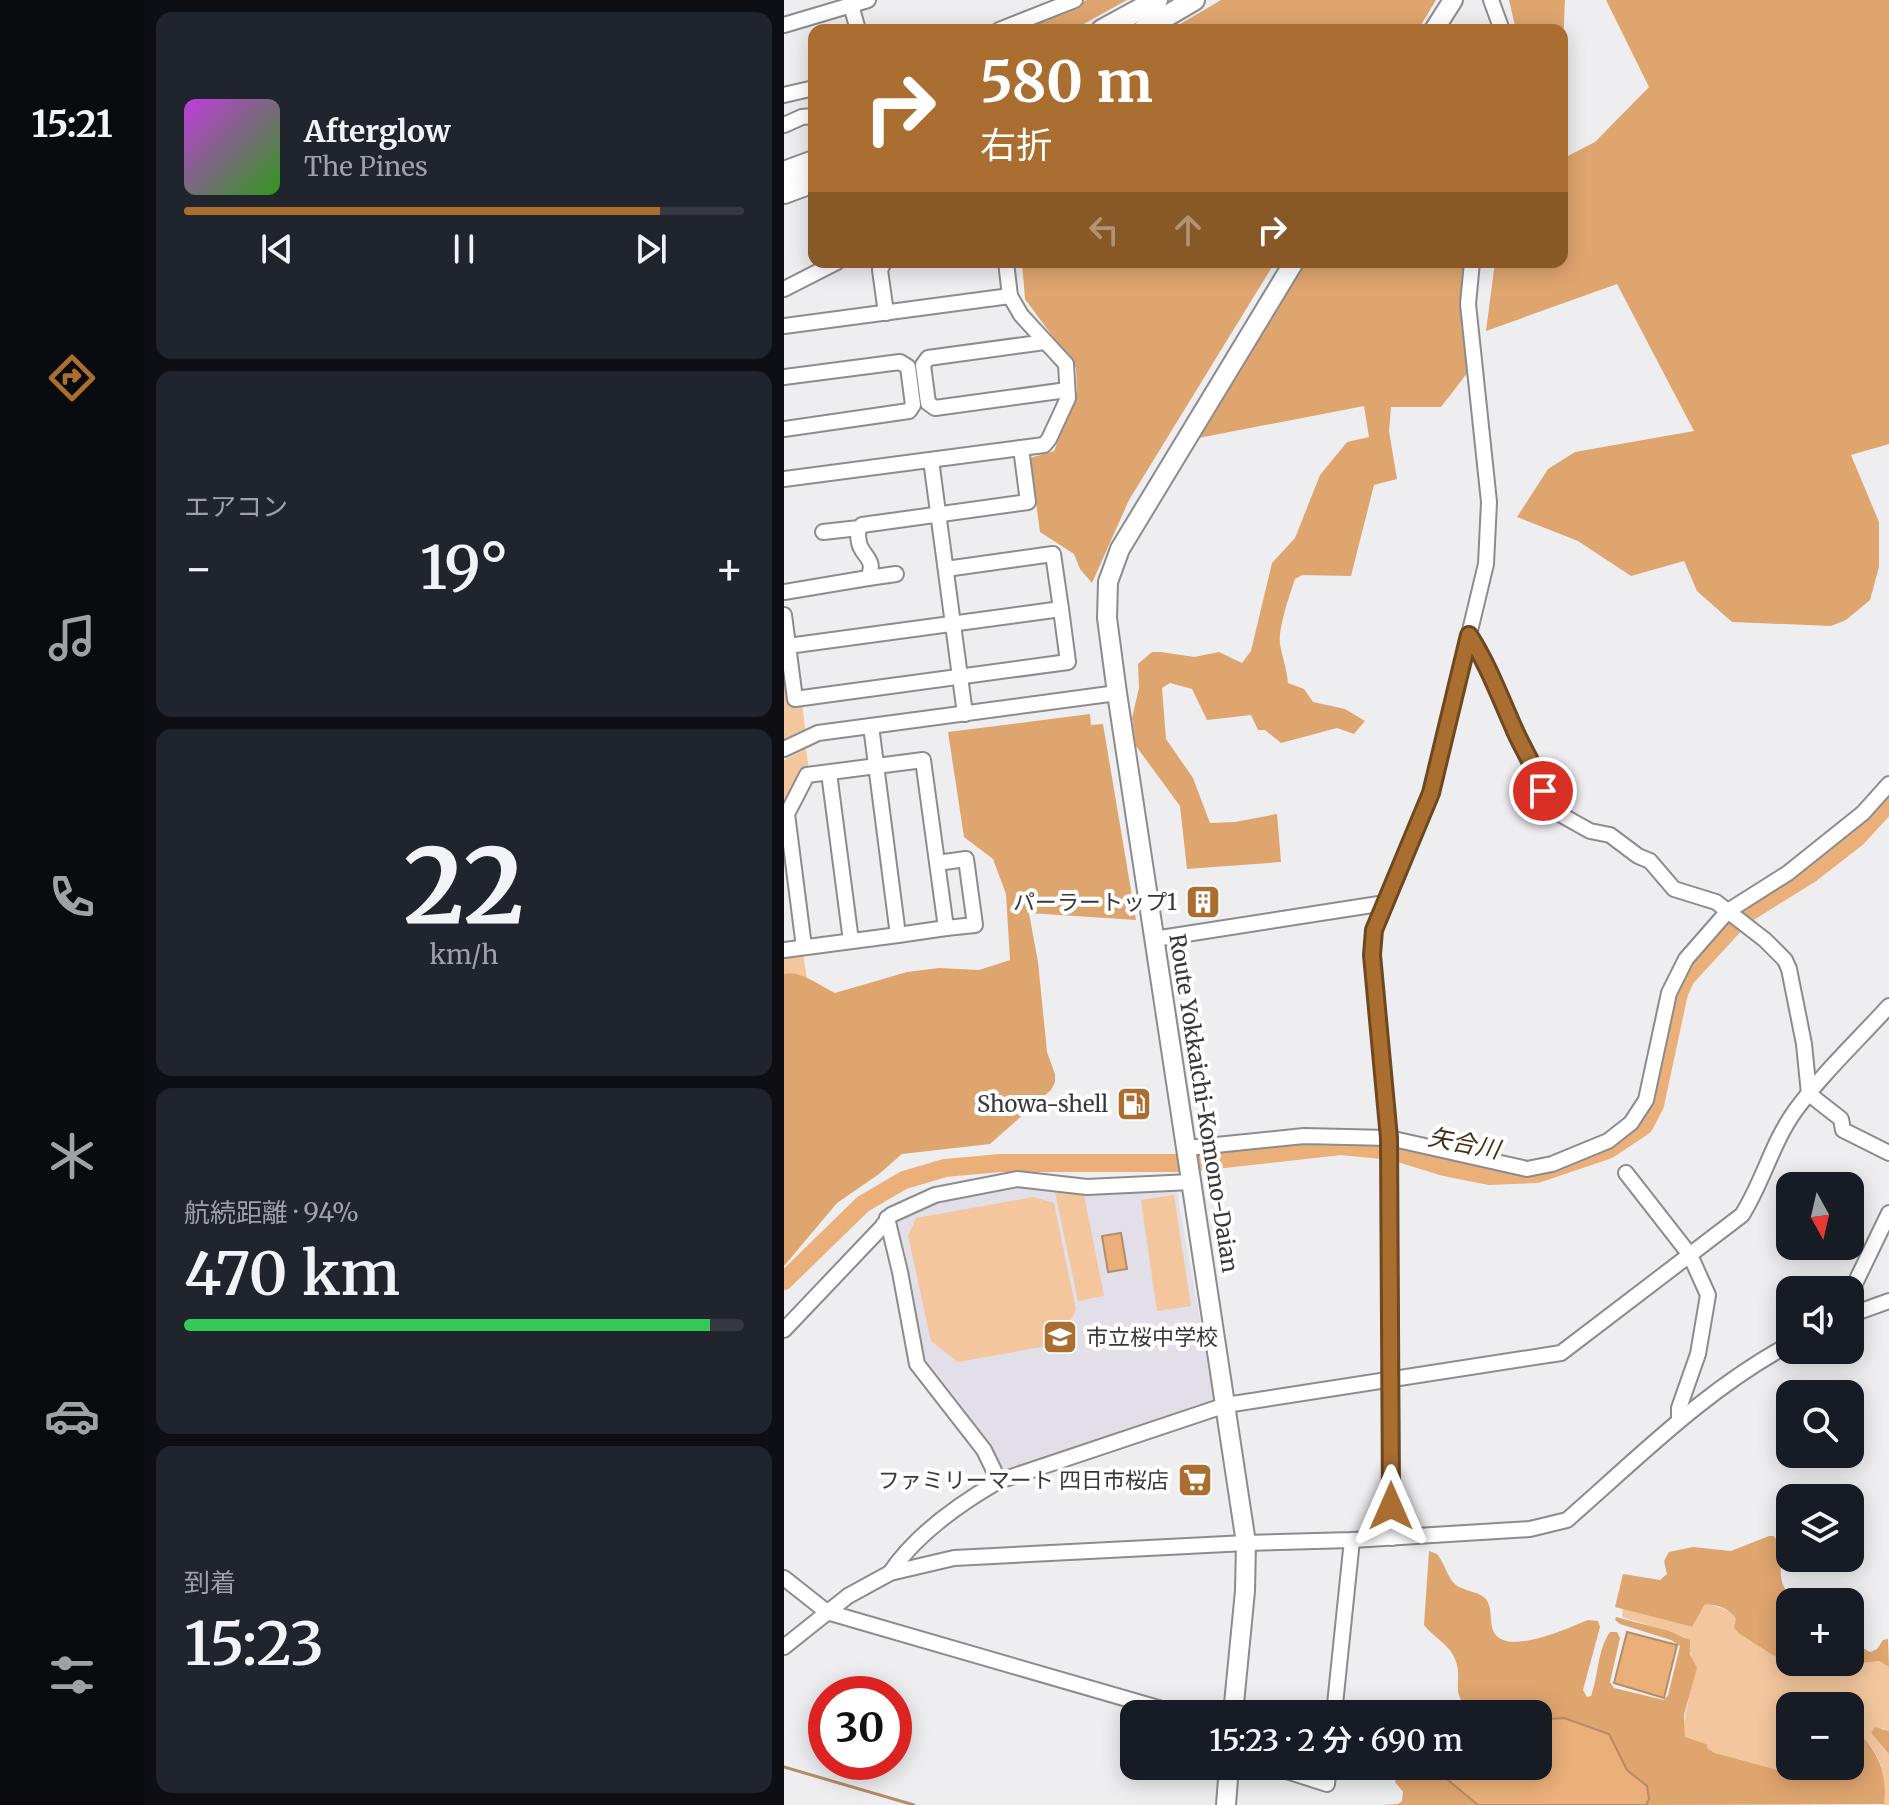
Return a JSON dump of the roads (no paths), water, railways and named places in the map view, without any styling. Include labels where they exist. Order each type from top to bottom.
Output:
[{"type":"highway","points":[[1113,24],[1157,0]]},
{"type":"highway","points":[[1153,24],[1194,0]]},
{"type":"highway","points":[[784,193],[804,173]]},
{"type":"main road","points":[[1438,24],[1453,0]]},
{"type":"main road","name":"Route Yokkaichi-Komono-Daian","points":[[1234,1700],[1245,1591],[1246,1543],[1117,693],[1107,618],[1108,582],[1120,549],[1290,268]]},
{"type":"main road","points":[[1226,1805],[1228,1780]]},
{"type":"street","points":[[784,25],[868,0]]},
{"type":"street","points":[[1014,24],[1075,0]]},
{"type":"street","points":[[1491,0],[1500,24]]},
{"type":"street","points":[[851,5],[856,24]]},
{"type":"street","points":[[784,95],[808,89]]},
{"type":"street","points":[[784,125],[808,116]]},
{"type":"street","points":[[784,289],[825,268]]},
{"type":"street","points":[[881,268],[886,313]]},
{"type":"street","points":[[784,479],[1044,445],[1068,398],[1066,364],[1021,315],[1010,296],[1007,268]]},
{"type":"street","points":[[1392,1538],[1389,1138],[1372,955],[1374,930],[1431,793],[1486,564],[1489,502],[1468,304],[1471,268]]},
{"type":"street","points":[[784,326],[1010,296]]},
{"type":"street","points":[[784,377],[900,362],[915,366],[928,358],[1045,342]]},
{"type":"street","points":[[915,366],[920,404]]},
{"type":"street","points":[[784,429],[909,411],[920,404],[935,408],[1067,390]]},
{"type":"street","points":[[823,532],[1028,502],[1021,448]]},
{"type":"street","points":[[931,460],[965,714]]},
{"type":"street","points":[[859,528],[860,547],[868,555],[871,571],[868,578]]},
{"type":"street","points":[[784,615],[795,699],[1068,662],[1053,554],[946,569]]},
{"type":"street","points":[[784,592],[896,574]]},
{"type":"street","points":[[788,646],[1061,609]]},
{"type":"street","points":[[1469,635],[1482,654],[1538,775],[1547,807],[1590,831],[1610,835],[1650,861],[1674,889],[1716,902],[1785,960],[1804,1044],[1809,1094],[1841,1119],[1843,1130],[1889,1153]]},
{"type":"street","points":[[784,749],[818,733],[1117,693]]},
{"type":"street","points":[[871,726],[898,935]]},
{"type":"street","points":[[804,947],[787,814],[807,775],[923,760],[946,928]]},
{"type":"street","points":[[829,773],[851,941]]},
{"type":"street","points":[[1187,1148],[1304,1136],[1389,1138],[1527,1169],[1552,1164],[1608,1141],[1631,1123],[1646,1100],[1669,993],[1686,959],[1730,912],[1800,864],[1863,813],[1889,784]]},
{"type":"street","points":[[784,950],[975,925],[966,859],[937,863]]},
{"type":"street","points":[[1154,939],[1385,903]]},
{"type":"street","points":[[890,1573],[899,1560],[951,1512],[999,1481],[1131,1435],[1226,1405],[1561,1353],[1742,1215],[1753,1197],[1774,1146],[1794,1112],[1889,1006]]},
{"type":"street","points":[[1626,1173],[1690,1255],[1706,1285],[1708,1295],[1698,1354],[1679,1408],[1679,1420]]},
{"type":"street","points":[[784,1330],[887,1218],[935,1195],[1017,1179],[1087,1187],[1191,1180]]},
{"type":"street","points":[[1859,1276],[1889,1213]]},
{"type":"street","points":[[887,1218],[917,1364],[978,1442],[999,1481]]},
{"type":"street","points":[[1864,1310],[1889,1301]]},
{"type":"street","points":[[784,1647],[827,1612],[890,1573],[954,1558],[1392,1538],[1530,1529],[1567,1520],[1679,1420],[1751,1365],[1776,1352]]},
{"type":"street","points":[[1335,1700],[1352,1540]]},
{"type":"street","points":[[784,1578],[827,1612],[1131,1700]]},
{"type":"waterway","name":"矢合川","points":[[784,1281],[863,1204],[904,1180],[945,1168],[1000,1163],[1188,1163],[1341,1146],[1392,1151],[1444,1167],[1489,1176],[1537,1174],[1608,1150],[1644,1126],[1655,1105],[1679,993],[1686,978],[1743,916],[1812,873],[1857,838],[1889,803]]},
{"type":"waterway","points":[[784,1767],[914,1805]]},
{"type":"place","name":"パーラートップ1","points":[[1203,902]]},
{"type":"place","name":"Showa-shell","points":[[1134,1104]]},
{"type":"place","name":"市立桜中学校","points":[[1060,1337]]},
{"type":"place","name":"ファミリーマート 四日市桜店","points":[[1195,1480]]}]
